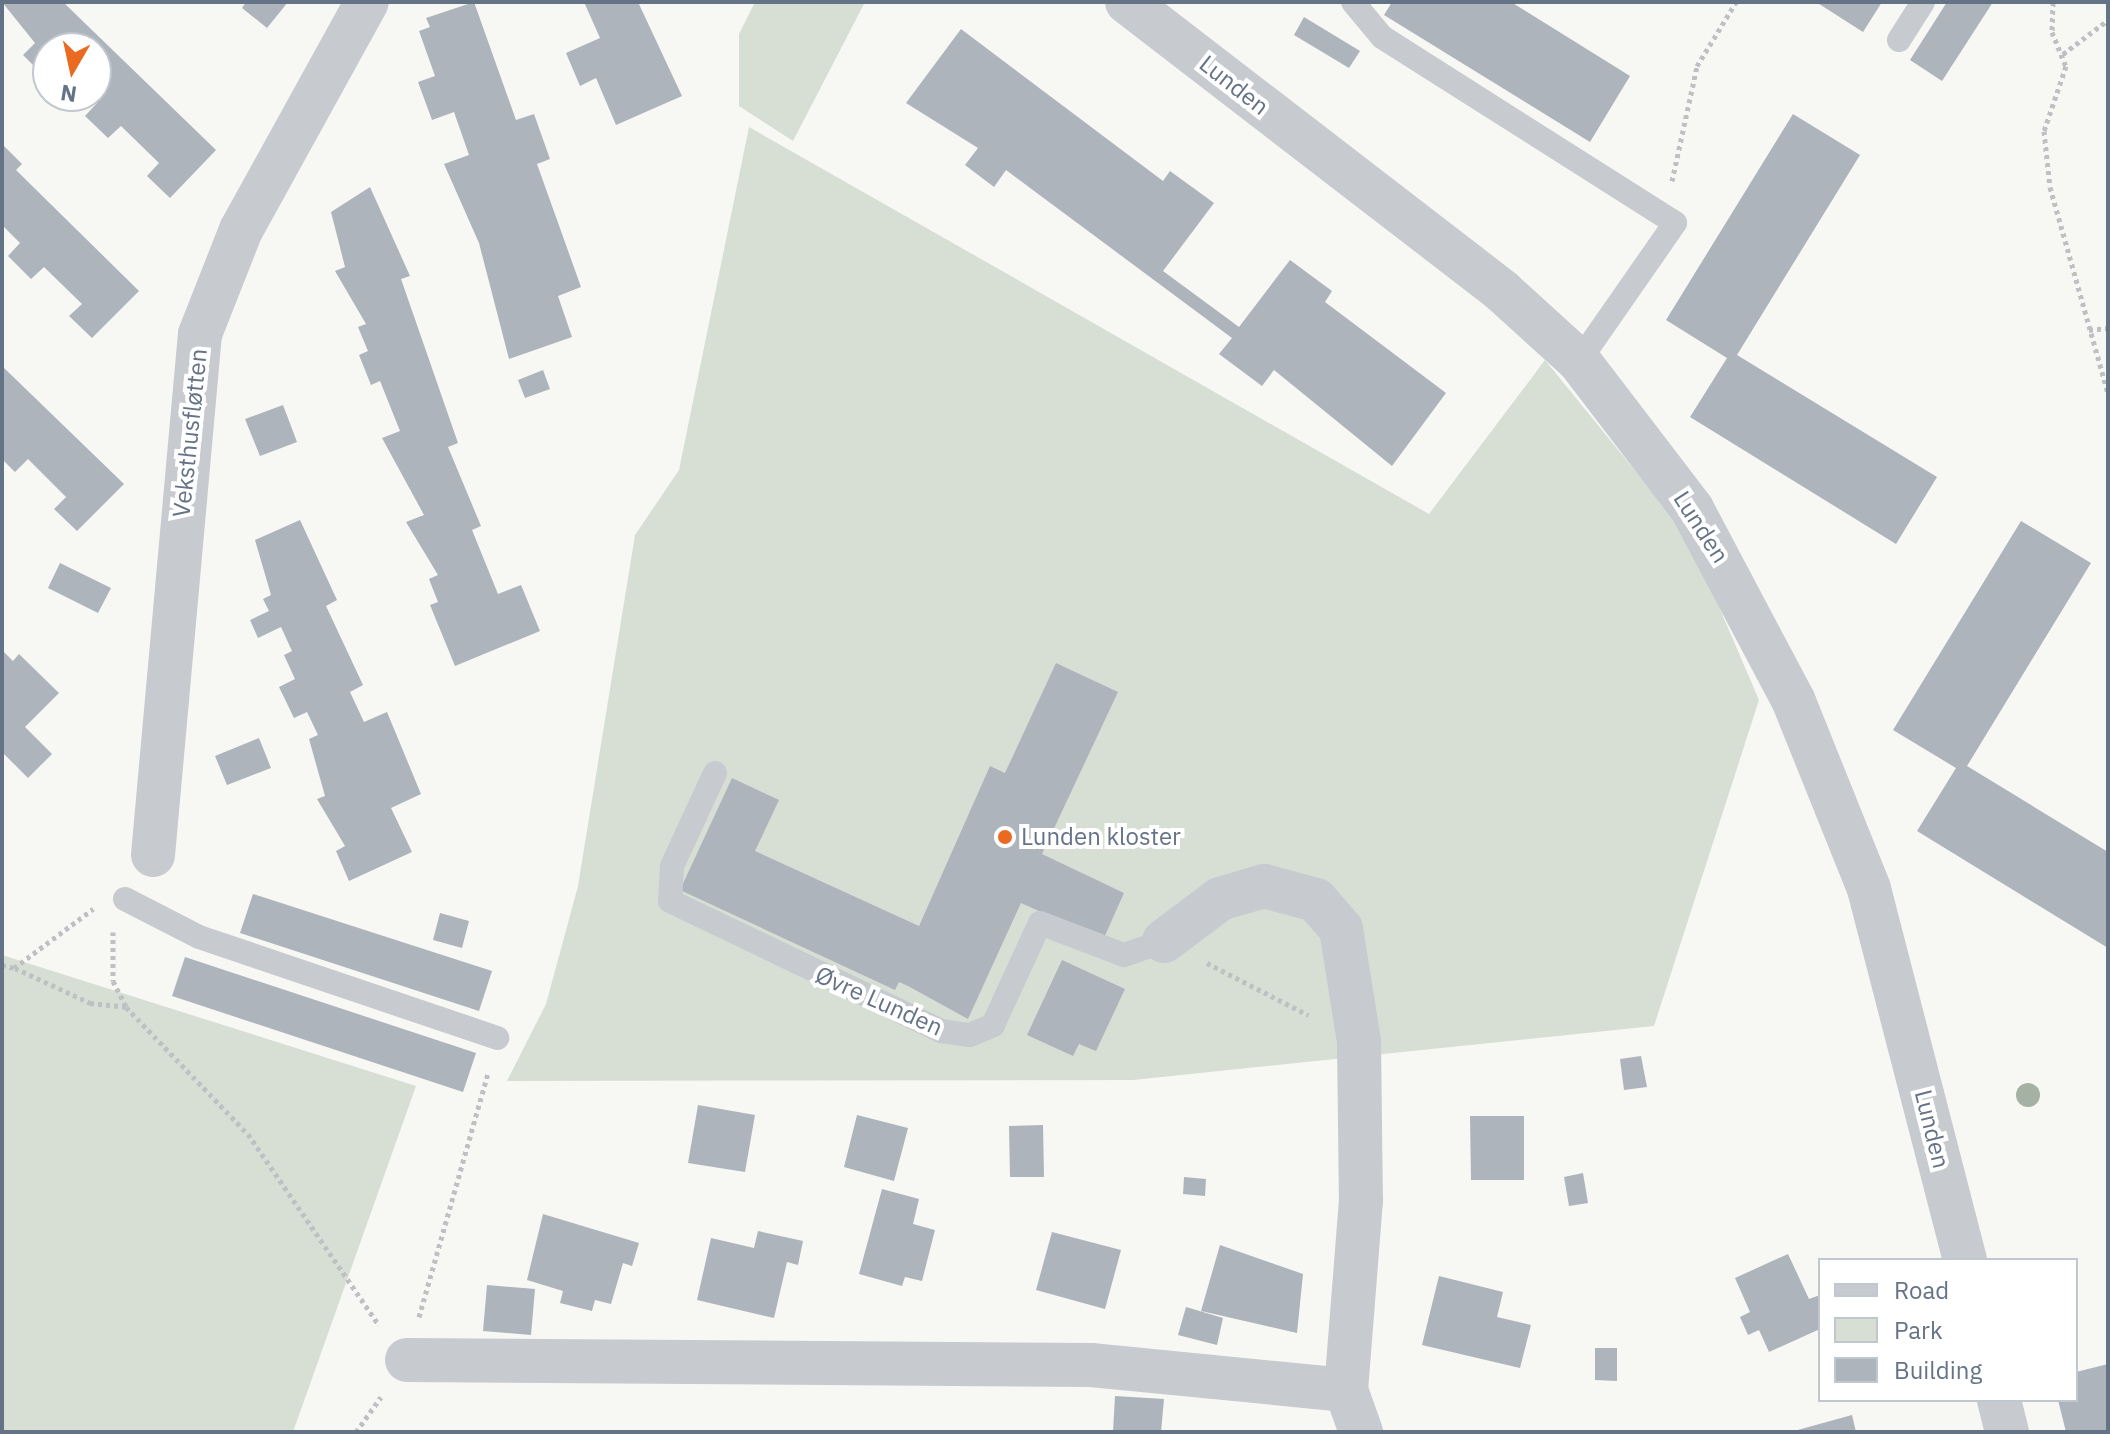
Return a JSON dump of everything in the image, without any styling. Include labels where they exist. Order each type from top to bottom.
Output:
[{"type":"street","name":"Veksthusfløtten","points":[[153,855],[188,399],[200,334],[241,230],[367,2]]},
{"type":"street","name":"Lunden","points":[[1127,2],[1503,292],[1579,361],[1692,509],[1794,702],[1869,889],[1964,1258]]},
{"type":"street","name":"Øvre Lunden","points":[[1164,941],[1195,914],[1241,891],[1298,890],[1341,929],[1359,1042],[1361,1200],[1346,1390],[1361,1432]]},
{"type":"street","points":[[407,1360],[1091,1365],[1346,1390]]},
{"type":"street","points":[[2000,1402],[2007,1432]]},
{"type":"lane","points":[[1353,2],[1382,37],[1675,223],[1579,361]]},
{"type":"lane","points":[[1899,40],[1923,2]]},
{"type":"lane","name":"Øvre Lunden","points":[[715,773],[672,866],[670,901],[941,1031],[970,1035],[993,1025],[1040,923],[1124,955],[1164,941]]},
{"type":"lane","points":[[125,899],[199,937],[497,1038]]},
{"type":"path","points":[[1666,217],[1697,66],[1736,2]]},
{"type":"path","points":[[2053,2],[2052,32],[2063,54],[2064,78],[2045,139],[2058,225],[2108,394]]},
{"type":"path","points":[[2063,54],[2108,20]]},
{"type":"path","points":[[2089,330],[2108,328]]},
{"type":"path","points":[[14,968],[100,905],[125,899],[110,954],[126,1007],[248,1134],[407,1360]]},
{"type":"path","points":[[1164,941],[1359,1042]]},
{"type":"path","points":[[2,965],[90,1003],[126,1007]]},
{"type":"path","points":[[407,1360],[497,1038]]},
{"type":"green space","points":[[755,2],[865,2],[793,141],[739,106],[739,34]]},
{"type":"green space","points":[[749,127],[1429,514],[1545,360],[1689,537],[1759,700],[1654,1026],[1133,1080],[507,1081],[546,1004],[578,886],[635,535],[679,470]]},
{"type":"green space","points":[[2,955],[416,1086],[293,1432],[2,1432]]},
{"type":"building","points":[[2,2],[63,2],[94,32],[32,32],[32,39]]},
{"type":"building","points":[[246,2],[288,2],[267,28],[242,8]]},
{"type":"building","points":[[474,2],[516,120],[534,114],[550,159],[537,164],[581,287],[558,296],[572,337],[509,359],[479,243],[444,164],[469,155],[454,112],[432,120],[418,82],[435,76],[419,31],[430,27],[426,18]]},
{"type":"building","points":[[584,2],[638,2],[682,96],[616,125],[596,78],[580,86],[566,53],[600,38]]},
{"type":"building","points":[[1392,2],[1511,2],[1630,76],[1590,142],[1384,15]]},
{"type":"building","points":[[1816,2],[1882,2],[1863,32]]},
{"type":"building","points":[[1947,2],[1993,2],[1942,81],[1910,60]]},
{"type":"building","points":[[1304,17],[1360,51],[1349,68],[1294,35]]},
{"type":"building","points":[[961,29],[1163,181],[1170,171],[1214,203],[1163,271],[1239,327],[1290,260],[1332,291],[1325,302],[1446,393],[1392,466],[1274,370],[1262,386],[1219,354],[1232,338],[1006,170],[994,187],[965,165],[978,148],[906,103]]},
{"type":"building","points":[[32,46],[32,64],[23,55]]},
{"type":"building","points":[[112,49],[216,150],[170,198],[147,176],[159,163],[121,126],[108,138],[85,116],[89,112],[112,112]]},
{"type":"building","points":[[1793,114],[1860,155],[1737,355],[1937,477],[1896,544],[1690,417],[1727,358],[1666,320]]},
{"type":"building","points":[[2,144],[22,164],[16,170],[139,291],[92,338],[69,316],[82,304],[44,267],[31,279],[8,256],[20,243],[2,225]]},
{"type":"building","points":[[370,187],[410,276],[401,279],[458,443],[448,447],[481,526],[472,530],[498,594],[521,585],[540,631],[455,666],[430,605],[438,602],[429,579],[438,575],[406,522],[424,515],[382,438],[400,431],[380,381],[371,385],[359,355],[368,351],[358,327],[366,324],[335,271],[345,267],[331,212]]},
{"type":"building","points":[[2,366],[124,484],[77,531],[54,509],[66,497],[28,459],[15,472],[2,459]]},
{"type":"building","points":[[543,370],[550,389],[525,398],[518,380]]},
{"type":"building","points":[[283,405],[297,442],[260,456],[245,419]]},
{"type":"building","points":[[300,520],[337,600],[326,606],[363,685],[350,692],[364,722],[387,712],[421,794],[391,808],[412,852],[349,881],[336,851],[345,846],[317,799],[325,796],[309,739],[318,735],[307,712],[294,718],[279,687],[295,679],[284,655],[292,651],[281,627],[258,638],[250,620],[269,611],[263,599],[271,595],[255,540]]},
{"type":"building","points":[[2021,521],[2091,563],[1967,766],[2108,852],[2108,948],[1917,831],[1956,768],[1893,730]]},
{"type":"building","points":[[60,563],[111,588],[98,613],[48,588]]},
{"type":"building","points":[[2,650],[13,661],[19,654],[59,693],[25,727],[52,754],[28,778],[2,752]]},
{"type":"building","name":"Lunden kloster","points":[[1056,663],[1118,692],[1042,854],[1124,893],[1103,940],[1021,903],[968,1019],[908,986],[899,982],[895,990],[680,890],[732,778],[779,800],[755,851],[919,926],[990,766],[1005,773]]},
{"type":"building","points":[[259,738],[271,768],[227,785],[215,756]]},
{"type":"building","points":[[253,894],[492,971],[479,1011],[240,933]]},
{"type":"building","points":[[440,913],[469,921],[462,948],[433,940]]},
{"type":"building","points":[[185,957],[476,1053],[463,1092],[172,996]]},
{"type":"building","points":[[1062,960],[1125,989],[1096,1051],[1079,1044],[1073,1056],[1027,1035]]},
{"type":"building","points":[[1641,1056],[1647,1087],[1624,1090],[1620,1059]]},
{"type":"building","points":[[698,1105],[755,1115],[745,1172],[688,1163]]},
{"type":"building","points":[[857,1115],[908,1128],[894,1181],[844,1167]]},
{"type":"building","points":[[1470,1116],[1524,1116],[1524,1180],[1471,1180]]},
{"type":"building","points":[[1043,1125],[1044,1177],[1010,1177],[1009,1126]]},
{"type":"building","points":[[1583,1173],[1588,1203],[1569,1206],[1564,1177]]},
{"type":"building","points":[[1184,1177],[1206,1179],[1205,1196],[1183,1194]]},
{"type":"building","points":[[882,1189],[919,1199],[913,1224],[935,1230],[922,1281],[905,1277],[902,1286],[859,1274]]},
{"type":"building","points":[[543,1214],[639,1243],[632,1266],[623,1263],[611,1304],[595,1300],[592,1311],[560,1303],[563,1291],[527,1280]]},
{"type":"building","points":[[758,1231],[803,1241],[798,1265],[787,1262],[774,1318],[697,1300],[711,1238],[754,1248]]},
{"type":"building","points":[[1052,1232],[1121,1250],[1105,1309],[1036,1290]]},
{"type":"building","points":[[1220,1245],[1303,1274],[1297,1333],[1201,1311]]},
{"type":"building","points":[[1788,1254],[1809,1299],[1818,1296],[1818,1330],[1769,1352],[1759,1330],[1748,1335],[1740,1317],[1750,1312],[1735,1278]]},
{"type":"building","points":[[1439,1276],[1503,1292],[1497,1317],[1531,1325],[1520,1368],[1422,1345]]},
{"type":"building","points":[[487,1285],[535,1289],[531,1335],[483,1331]]},
{"type":"building","points":[[1186,1307],[1223,1318],[1217,1345],[1178,1335]]},
{"type":"building","points":[[1595,1348],[1617,1348],[1617,1381],[1595,1380]]},
{"type":"building","points":[[2108,1364],[2108,1432],[2066,1432],[2058,1402],[2078,1402],[2078,1372]]},
{"type":"building","points":[[1115,1396],[1164,1399],[1161,1432],[1113,1432]]},
{"type":"building","points":[[1852,1415],[1856,1432],[1794,1432],[1794,1431]]},
{"type":"place","name":"Lunden kloster","points":[[1005,837]]}]
